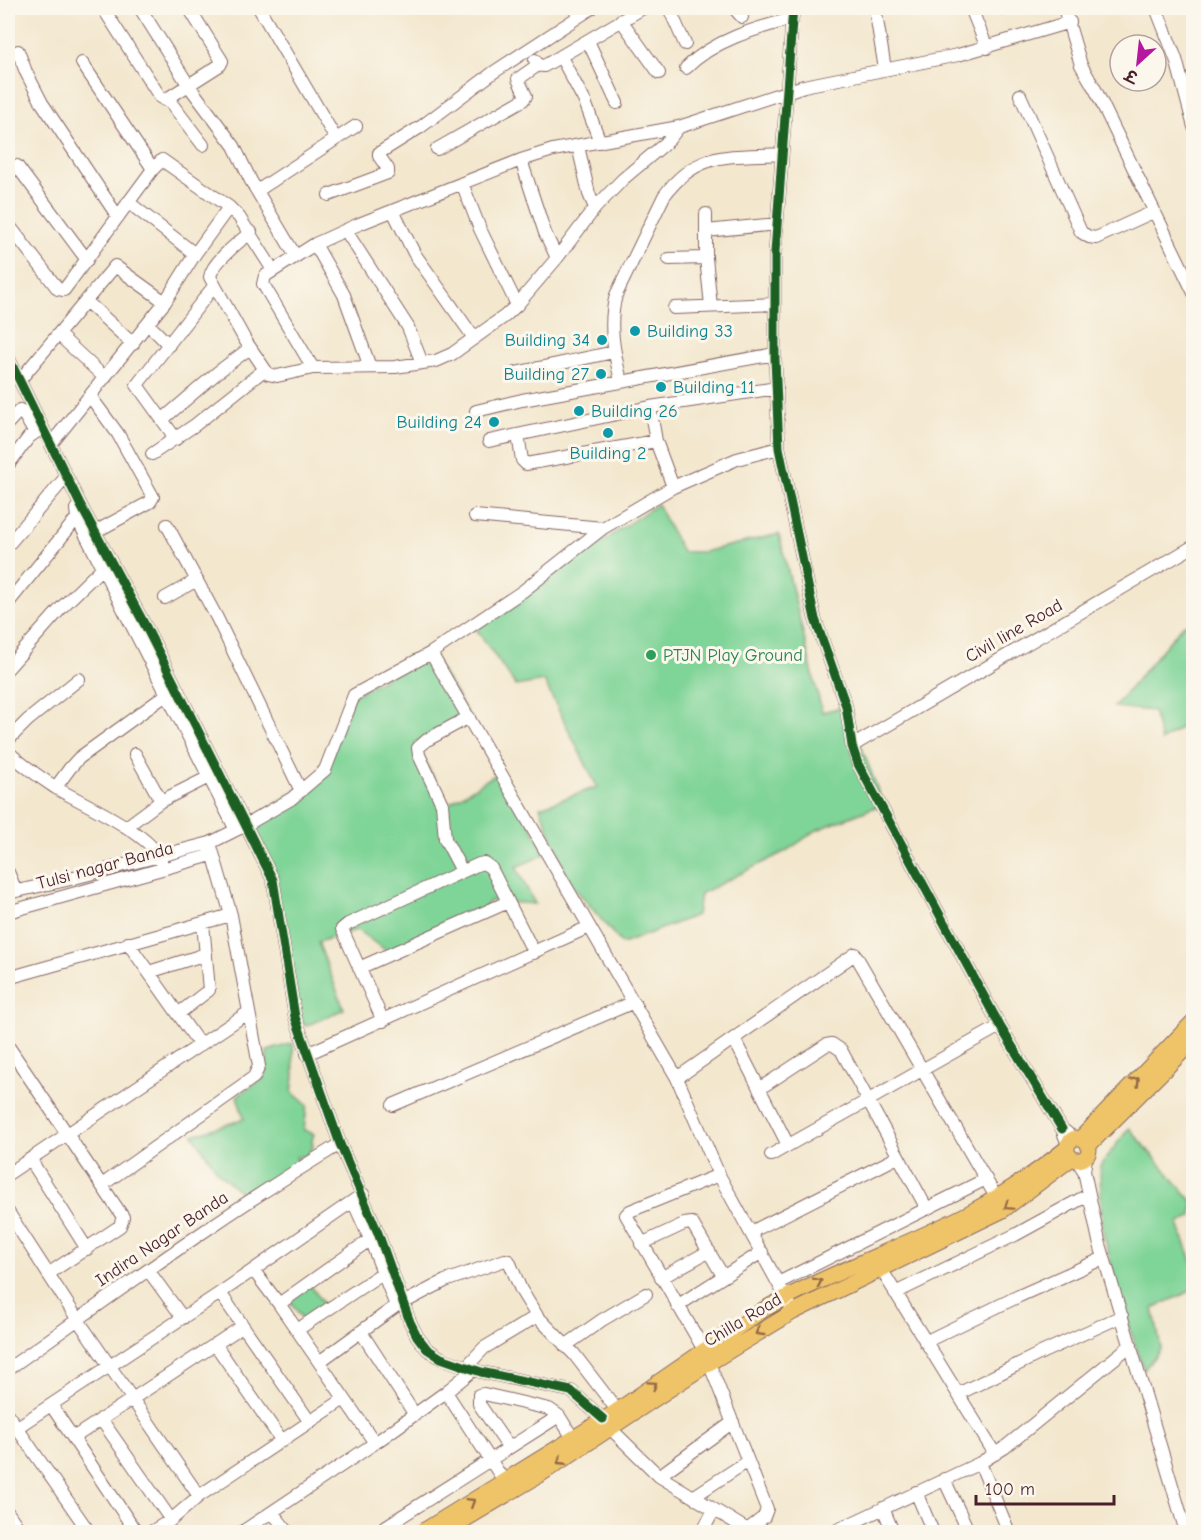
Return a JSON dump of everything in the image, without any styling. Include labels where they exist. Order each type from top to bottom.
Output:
[{"type":"main road","points":[[422,1533],[508,1487],[573,1438],[606,1424],[617,1410],[707,1357],[786,1297],[878,1263],[1078,1151],[1194,1021]]},
{"type":"main road","name":"Chilla Road","points":[[444,1533],[508,1487],[707,1357],[793,1312],[878,1263],[1004,1210],[1078,1151],[1194,1040]]},
{"type":"street","points":[[103,8],[160,97],[165,100],[220,65],[222,61],[189,8]]},
{"type":"street","points":[[140,8],[189,86],[234,146],[296,255]]},
{"type":"street","points":[[259,8],[336,139]]},
{"type":"street","points":[[329,195],[388,173],[379,153],[422,126],[480,82],[592,8]]},
{"type":"street","points":[[437,149],[523,100],[526,96],[519,79],[537,65],[544,66],[561,57],[643,8]]},
{"type":"street","points":[[669,8],[685,44]]},
{"type":"street","points":[[875,8],[885,69]]},
{"type":"street","points":[[971,8],[987,48]]},
{"type":"street","points":[[1064,8],[1081,65],[1095,89],[1194,293]]},
{"type":"street","points":[[1156,8],[1176,59],[1194,127]]},
{"type":"street","points":[[686,68],[698,56],[723,42],[792,14],[777,224],[775,354],[779,448],[815,620],[846,706],[852,746],[858,764],[1000,1026],[1062,1129],[1078,1151],[1104,1258],[1186,1533]]},
{"type":"street","points":[[621,21],[659,73]]},
{"type":"street","points":[[313,368],[263,284],[265,276],[315,244],[521,160],[578,146],[679,127],[786,91],[987,48],[1070,22]]},
{"type":"street","points":[[588,41],[617,103]]},
{"type":"street","points":[[529,49],[537,65]]},
{"type":"street","points":[[18,51],[42,103],[118,217]]},
{"type":"street","points":[[561,57],[585,102],[600,142]]},
{"type":"street","points":[[82,63],[153,169]]},
{"type":"street","points":[[1020,95],[1081,232],[1096,238],[1153,212]]},
{"type":"street","points":[[168,99],[203,145]]},
{"type":"street","points":[[258,191],[356,126]]},
{"type":"street","points":[[251,232],[226,254],[210,273],[213,286],[250,348],[264,369],[272,376],[313,368],[370,367],[436,361],[452,354],[518,305],[595,208],[623,179],[667,142],[679,127]]},
{"type":"street","points":[[578,146],[589,194],[595,208]]},
{"type":"street","points":[[621,381],[614,352],[612,310],[616,296],[664,195],[693,167],[707,160],[782,154]]},
{"type":"street","points":[[521,160],[545,233],[557,258]]},
{"type":"street","points":[[8,224],[61,291],[67,288],[159,161],[165,161],[229,207],[251,232],[273,270]]},
{"type":"street","points":[[8,165],[16,166],[87,260]]},
{"type":"street","points":[[462,183],[480,229],[518,305]]},
{"type":"street","points":[[128,202],[195,254]]},
{"type":"street","points":[[51,444],[165,302],[195,254],[229,207]]},
{"type":"street","points":[[393,211],[414,253],[474,338]]},
{"type":"street","points":[[706,214],[706,258],[711,306]]},
{"type":"street","points":[[706,231],[777,224]]},
{"type":"street","points":[[346,231],[408,327],[422,363]]},
{"type":"street","points":[[315,244],[344,295],[370,367]]},
{"type":"street","points":[[669,259],[706,258]]},
{"type":"street","points":[[19,381],[115,266],[165,302]]},
{"type":"street","points":[[176,440],[137,385],[213,286]]},
{"type":"street","points":[[87,302],[133,344]]},
{"type":"street","points":[[674,308],[775,303]]},
{"type":"street","points":[[148,324],[169,345]]},
{"type":"street","points":[[59,335],[105,378]]},
{"type":"street","points":[[162,420],[250,348]]},
{"type":"street","points":[[514,373],[614,352]]},
{"type":"street","points":[[476,411],[621,381],[775,354]]},
{"type":"street","points":[[8,357],[38,430]]},
{"type":"street","points":[[152,454],[176,440],[264,369]]},
{"type":"street","points":[[489,441],[650,407],[777,388]]},
{"type":"street","points":[[90,396],[118,434],[153,497],[150,502],[95,532]]},
{"type":"street","points":[[650,407],[656,441],[673,487]]},
{"type":"street","points":[[8,423],[20,410],[51,444],[80,504],[147,629],[241,828]]},
{"type":"street","points":[[8,465],[38,430]]},
{"type":"street","points":[[518,435],[522,460],[526,464],[656,441]]},
{"type":"street","points":[[8,872],[12,892],[161,862],[241,828],[302,791],[325,770],[354,695],[430,653],[523,591],[603,528],[673,487],[737,459],[779,448]]},
{"type":"street","points":[[8,545],[66,477]]},
{"type":"street","points":[[80,504],[76,509],[77,518],[166,695],[209,777],[273,880],[295,1017],[358,1198],[417,1336],[427,1349],[441,1358],[469,1369],[571,1391],[659,1476],[749,1531],[764,1517],[767,1509],[733,1422],[707,1357],[626,1218],[628,1212],[719,1175]]},
{"type":"street","points":[[475,516],[603,528]]},
{"type":"street","points":[[8,603],[77,518]]},
{"type":"street","points":[[167,525],[197,580],[302,791]]},
{"type":"street","name":"Civil line Road","points":[[852,746],[1194,546]]},
{"type":"street","points":[[8,668],[62,607],[103,567]]},
{"type":"street","points":[[165,598],[197,580]]},
{"type":"street","points":[[430,653],[677,1078],[719,1175],[793,1312]]},
{"type":"street","points":[[8,740],[28,720],[79,679]]},
{"type":"street","points":[[56,787],[80,758],[166,695]]},
{"type":"street","points":[[462,872],[445,839],[442,804],[418,748],[427,740],[469,717]]},
{"type":"street","points":[[8,752],[23,766],[56,787],[126,827],[147,843],[161,862]]},
{"type":"street","points":[[135,754],[161,801]]},
{"type":"street","points":[[126,827],[161,801],[209,777]]},
{"type":"street","points":[[102,1185],[254,1077],[259,1066],[231,915],[210,843]]},
{"type":"street","name":"Tulsi nagar Banda","points":[[8,912],[161,862],[212,855]]},
{"type":"street","points":[[383,1021],[342,933],[344,926],[479,864],[488,865],[534,953]]},
{"type":"street","points":[[359,968],[508,902]]},
{"type":"street","points":[[8,978],[231,915]]},
{"type":"street","points":[[178,1014],[209,990],[203,923]]},
{"type":"street","points":[[307,1054],[589,927]]},
{"type":"street","points":[[128,943],[200,1045]]},
{"type":"street","points":[[149,972],[206,954]]},
{"type":"street","points":[[677,1078],[855,954],[996,1197]]},
{"type":"street","points":[[393,1106],[634,1002]]},
{"type":"street","points":[[8,1174],[249,1012]]},
{"type":"street","points":[[771,1155],[924,1071],[1000,1026]]},
{"type":"street","points":[[734,1039],[788,1145]]},
{"type":"street","points":[[759,1089],[832,1044],[840,1050],[927,1209]]},
{"type":"street","points":[[8,1046],[121,1212],[123,1221],[120,1226],[48,1274]]},
{"type":"street","name":"Indira Nagar Banda","points":[[8,1369],[148,1270],[340,1144]]},
{"type":"street","points":[[751,1232],[898,1157]]},
{"type":"street","points":[[30,1159],[87,1249]]},
{"type":"street","points":[[778,1283],[986,1179]]},
{"type":"street","points":[[895,1293],[1015,1235],[1088,1195]]},
{"type":"street","points":[[16,1428],[254,1271],[358,1198]]},
{"type":"street","points":[[8,1212],[78,1320],[200,1496]]},
{"type":"street","points":[[641,1244],[689,1222],[694,1225],[723,1276]]},
{"type":"street","points":[[279,1304],[374,1236]]},
{"type":"street","points":[[661,1278],[709,1251]]},
{"type":"street","points":[[677,1306],[762,1252]]},
{"type":"street","points":[[925,1342],[1104,1258]]},
{"type":"street","points":[[403,1303],[445,1281],[505,1260],[511,1264],[537,1316],[574,1354],[617,1410]]},
{"type":"street","points":[[878,1263],[996,1454]]},
{"type":"street","points":[[148,1270],[183,1318]]},
{"type":"street","points":[[297,1330],[387,1270]]},
{"type":"street","points":[[319,1362],[396,1306],[387,1270]]},
{"type":"street","points":[[254,1271],[375,1443]]},
{"type":"street","points":[[220,1293],[310,1422]]},
{"type":"street","points":[[565,1346],[602,1320],[646,1294]]},
{"type":"street","points":[[242,1533],[446,1392],[469,1369],[484,1348],[537,1316]]},
{"type":"street","points":[[958,1394],[1122,1316]]},
{"type":"street","points":[[73,1438],[243,1326]]},
{"type":"street","points":[[361,1332],[415,1414]]},
{"type":"street","points":[[215,1344],[282,1441]]},
{"type":"street","points":[[832,1533],[996,1454],[1131,1345]]},
{"type":"street","points":[[446,1392],[508,1487]]},
{"type":"street","points":[[509,1448],[479,1404],[479,1395],[484,1394],[549,1409],[559,1416],[573,1438]]},
{"type":"street","points":[[151,1533],[200,1496],[344,1399]]},
{"type":"street","points":[[51,1405],[136,1533]]},
{"type":"street","points":[[8,1415],[89,1533]]},
{"type":"street","points":[[377,1533],[559,1416]]},
{"type":"street","points":[[101,1419],[171,1520]]},
{"type":"street","points":[[659,1476],[733,1422]]},
{"type":"street","points":[[693,1497],[748,1461]]},
{"type":"street","points":[[980,1463],[1009,1533]]},
{"type":"street","points":[[944,1479],[966,1526]]},
{"type":"street","points":[[916,1492],[933,1533]]},
{"type":"street","points":[[883,1509],[893,1533]]},
{"type":"street","points":[[702,1533],[714,1510]]},
{"type":"street","points":[[272,1512],[288,1533]]},
{"type":"street","points":[[8,1513],[21,1533]]},
{"type":"street","points":[[678,1533],[683,1533]]},
{"type":"green space","points":[[657,504],[682,552],[703,552],[779,534],[822,712],[846,706],[883,804],[817,830],[786,851],[700,894],[697,915],[622,944],[569,881],[540,807],[597,787],[544,681],[516,686],[476,629]]},
{"type":"green space","points":[[1193,621],[1193,719],[1161,741],[1153,711],[1114,707],[1183,625]]},
{"type":"green space","points":[[431,653],[467,712],[415,743],[448,804],[501,771],[546,854],[516,867],[535,904],[490,901],[482,912],[388,952],[357,930],[318,942],[344,1009],[306,1026],[300,1019],[273,880],[246,825],[325,770],[354,695]]},
{"type":"green space","points":[[293,1043],[292,1092],[307,1105],[304,1130],[314,1134],[313,1147],[306,1156],[296,1157],[299,1161],[247,1198],[219,1173],[193,1135],[244,1119],[237,1096],[265,1077],[267,1051]]},
{"type":"green space","points":[[1129,1128],[1193,1202],[1192,1216],[1178,1224],[1193,1263],[1193,1290],[1153,1308],[1161,1348],[1144,1370],[1123,1310],[1102,1228],[1100,1166]]},
{"type":"green space","points":[[309,1283],[327,1309],[305,1323],[289,1299]]},
{"type":"cycle path","points":[[793,8],[775,252],[775,359],[779,448],[815,619],[846,706],[852,746],[858,764],[1000,1026],[1062,1129]]},
{"type":"cycle path","points":[[8,357],[80,504],[147,629],[273,880],[295,1017],[340,1144],[378,1233],[417,1336],[427,1349],[441,1358],[481,1372],[571,1391],[603,1419]]},
{"type":"place","name":"Building 33","points":[[635,331]]},
{"type":"place","name":"Building 34","points":[[602,340]]},
{"type":"place","name":"Building 27","points":[[601,374]]},
{"type":"place","name":"Building 11","points":[[661,387]]},
{"type":"place","name":"Building 26","points":[[579,411]]},
{"type":"place","name":"Building 24","points":[[494,422]]},
{"type":"place","name":"Building 2","points":[[608,433]]},
{"type":"place","name":"PTJN Play Ground","points":[[651,655]]}]
